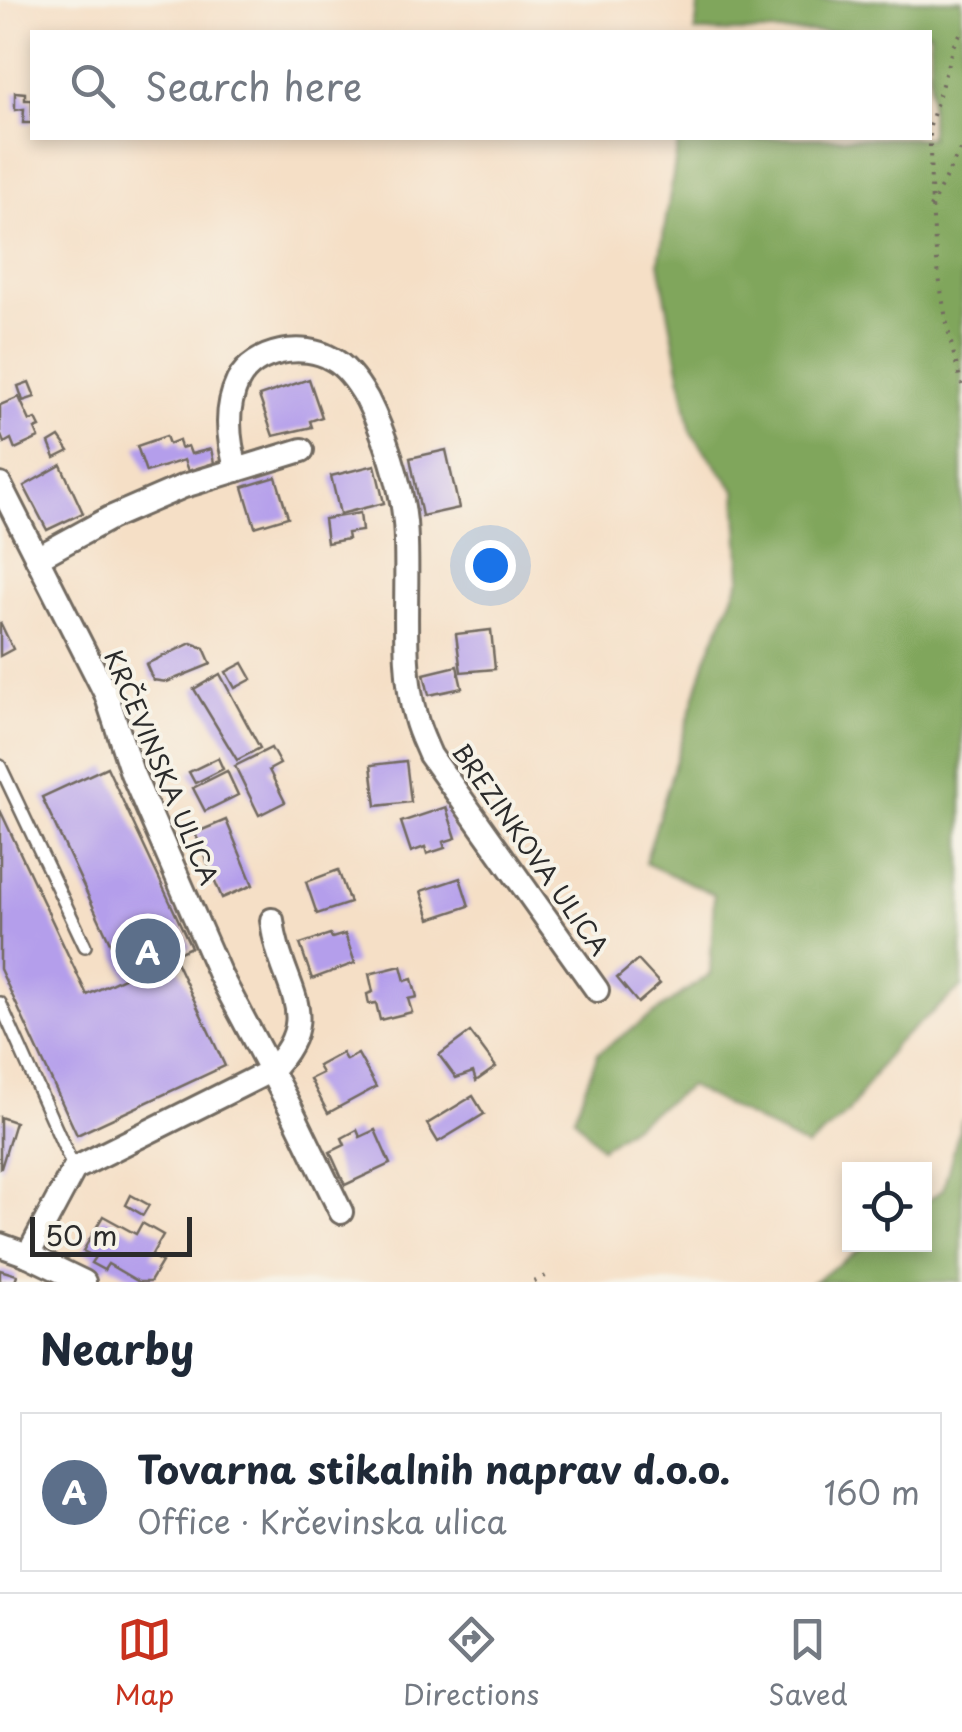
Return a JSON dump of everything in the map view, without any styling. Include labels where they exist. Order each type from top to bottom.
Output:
[{"type":"street","name":"BREZINKOVA ULICA","points":[[238,470],[227,439],[231,407],[238,380],[264,357],[300,350],[332,358],[365,396],[391,463],[405,518],[408,662],[415,717],[430,755],[597,990]]},
{"type":"street","points":[[37,558],[110,518],[184,486],[302,450]]},
{"type":"street","name":"KRČEVINSKA ULICA","points":[[0,485],[106,694],[132,773],[212,958],[341,1212]]},
{"type":"street","points":[[28,1255],[74,1170],[270,1071],[286,1055],[298,1033],[300,1019],[274,947],[272,920]]},
{"type":"street","points":[[0,1245],[84,1282]]},
{"type":"lane","points":[[0,766],[85,946]]},
{"type":"lane","points":[[0,1003],[74,1170]]},
{"type":"path","points":[[932,119],[953,46],[962,30]]},
{"type":"path","points":[[930,140],[930,209],[949,341],[962,384]]},
{"type":"path","points":[[930,209],[962,146]]},
{"type":"path","points":[[534,1282],[552,1273]]},
{"type":"green space","points":[[699,0],[962,0],[962,987],[895,1044],[848,1113],[807,1147],[689,1086],[601,1148],[574,1117],[598,1053],[710,974],[714,894],[645,863],[707,656],[741,577],[736,491],[691,433],[659,262],[679,140],[932,140],[932,30],[695,30]]},
{"type":"green space","points":[[962,1119],[962,1282],[813,1282],[856,1252],[932,1252],[932,1198],[943,1189]]},
{"type":"building","points":[[15,92],[25,93],[25,100],[30,100],[30,123],[23,123],[24,109],[15,110]]},
{"type":"building","points":[[309,379],[322,417],[310,421],[312,427],[273,436],[259,396]]},
{"type":"building","points":[[29,382],[35,397],[23,401],[18,386]]},
{"type":"building","points":[[19,397],[30,421],[36,419],[40,427],[35,429],[39,438],[15,449],[11,439],[4,443],[0,433],[0,405]]},
{"type":"building","points":[[166,436],[169,444],[179,440],[181,448],[188,446],[191,454],[211,449],[214,463],[188,471],[184,460],[146,472],[137,446]]},
{"type":"building","points":[[59,437],[69,451],[55,458],[49,443]]},
{"type":"building","points":[[446,450],[459,508],[422,516],[410,458]]},
{"type":"building","points":[[61,465],[83,513],[47,530],[24,486]]},
{"type":"building","points":[[375,465],[384,503],[340,514],[331,476]]},
{"type":"building","points":[[276,477],[288,517],[255,527],[243,487]]},
{"type":"building","points":[[360,513],[362,531],[347,533],[348,539],[327,543],[324,519]]},
{"type":"building","points":[[0,622],[13,649],[0,656]]},
{"type":"building","points":[[491,630],[495,669],[461,672],[456,634]]},
{"type":"building","points":[[191,643],[204,648],[211,664],[167,682],[153,680],[146,664]]},
{"type":"building","points":[[243,663],[252,679],[235,688],[226,672]]},
{"type":"building","points":[[457,666],[462,688],[429,695],[424,674]]},
{"type":"building","points":[[220,674],[260,748],[237,760],[194,689]]},
{"type":"building","points":[[271,748],[280,764],[269,770],[285,802],[259,815],[235,766]]},
{"type":"building","points":[[218,758],[223,769],[195,783],[189,772]]},
{"type":"building","points":[[406,761],[411,802],[376,806],[371,765]]},
{"type":"building","points":[[107,767],[191,947],[173,955],[225,1066],[77,1135],[0,969],[0,810],[87,995],[126,977],[42,797]]},
{"type":"building","points":[[227,771],[238,795],[205,811],[193,788]]},
{"type":"building","points":[[446,807],[456,838],[443,842],[445,848],[427,854],[425,847],[411,852],[401,822]]},
{"type":"building","points":[[226,820],[253,885],[222,898],[195,833]]},
{"type":"building","points":[[338,870],[350,903],[317,914],[306,882]]},
{"type":"building","points":[[460,878],[469,906],[430,919],[421,891]]},
{"type":"building","points":[[330,934],[332,938],[345,934],[355,963],[312,979],[300,944]]},
{"type":"building","points":[[638,960],[660,984],[638,1003],[617,978]]},
{"type":"building","points":[[401,966],[405,981],[412,979],[417,997],[408,999],[412,1012],[380,1020],[376,1003],[369,1004],[367,994],[373,992],[369,974]]},
{"type":"building","points":[[470,1032],[496,1067],[476,1081],[473,1072],[456,1078],[439,1055]]},
{"type":"building","points":[[342,1053],[346,1060],[358,1054],[376,1087],[328,1113],[310,1079],[322,1073],[318,1066]]},
{"type":"building","points":[[473,1096],[484,1114],[438,1142],[427,1124]]},
{"type":"building","points":[[0,1117],[15,1122],[1,1168],[0,1168]]},
{"type":"building","points":[[357,1130],[360,1137],[375,1130],[390,1164],[345,1185],[330,1152],[345,1145],[342,1138]]},
{"type":"building","points":[[131,1195],[149,1205],[143,1215],[126,1205]]},
{"type":"building","points":[[103,1216],[136,1234],[142,1223],[163,1235],[151,1256],[162,1262],[150,1282],[139,1282],[108,1264],[104,1270],[91,1263],[95,1257],[83,1251]]},
{"type":"building","points":[[0,1270],[17,1275],[15,1282],[0,1282]]},
{"type":"place","name":"Tovarna stikalnih naprav d.o.o.","points":[[148,951]]}]
